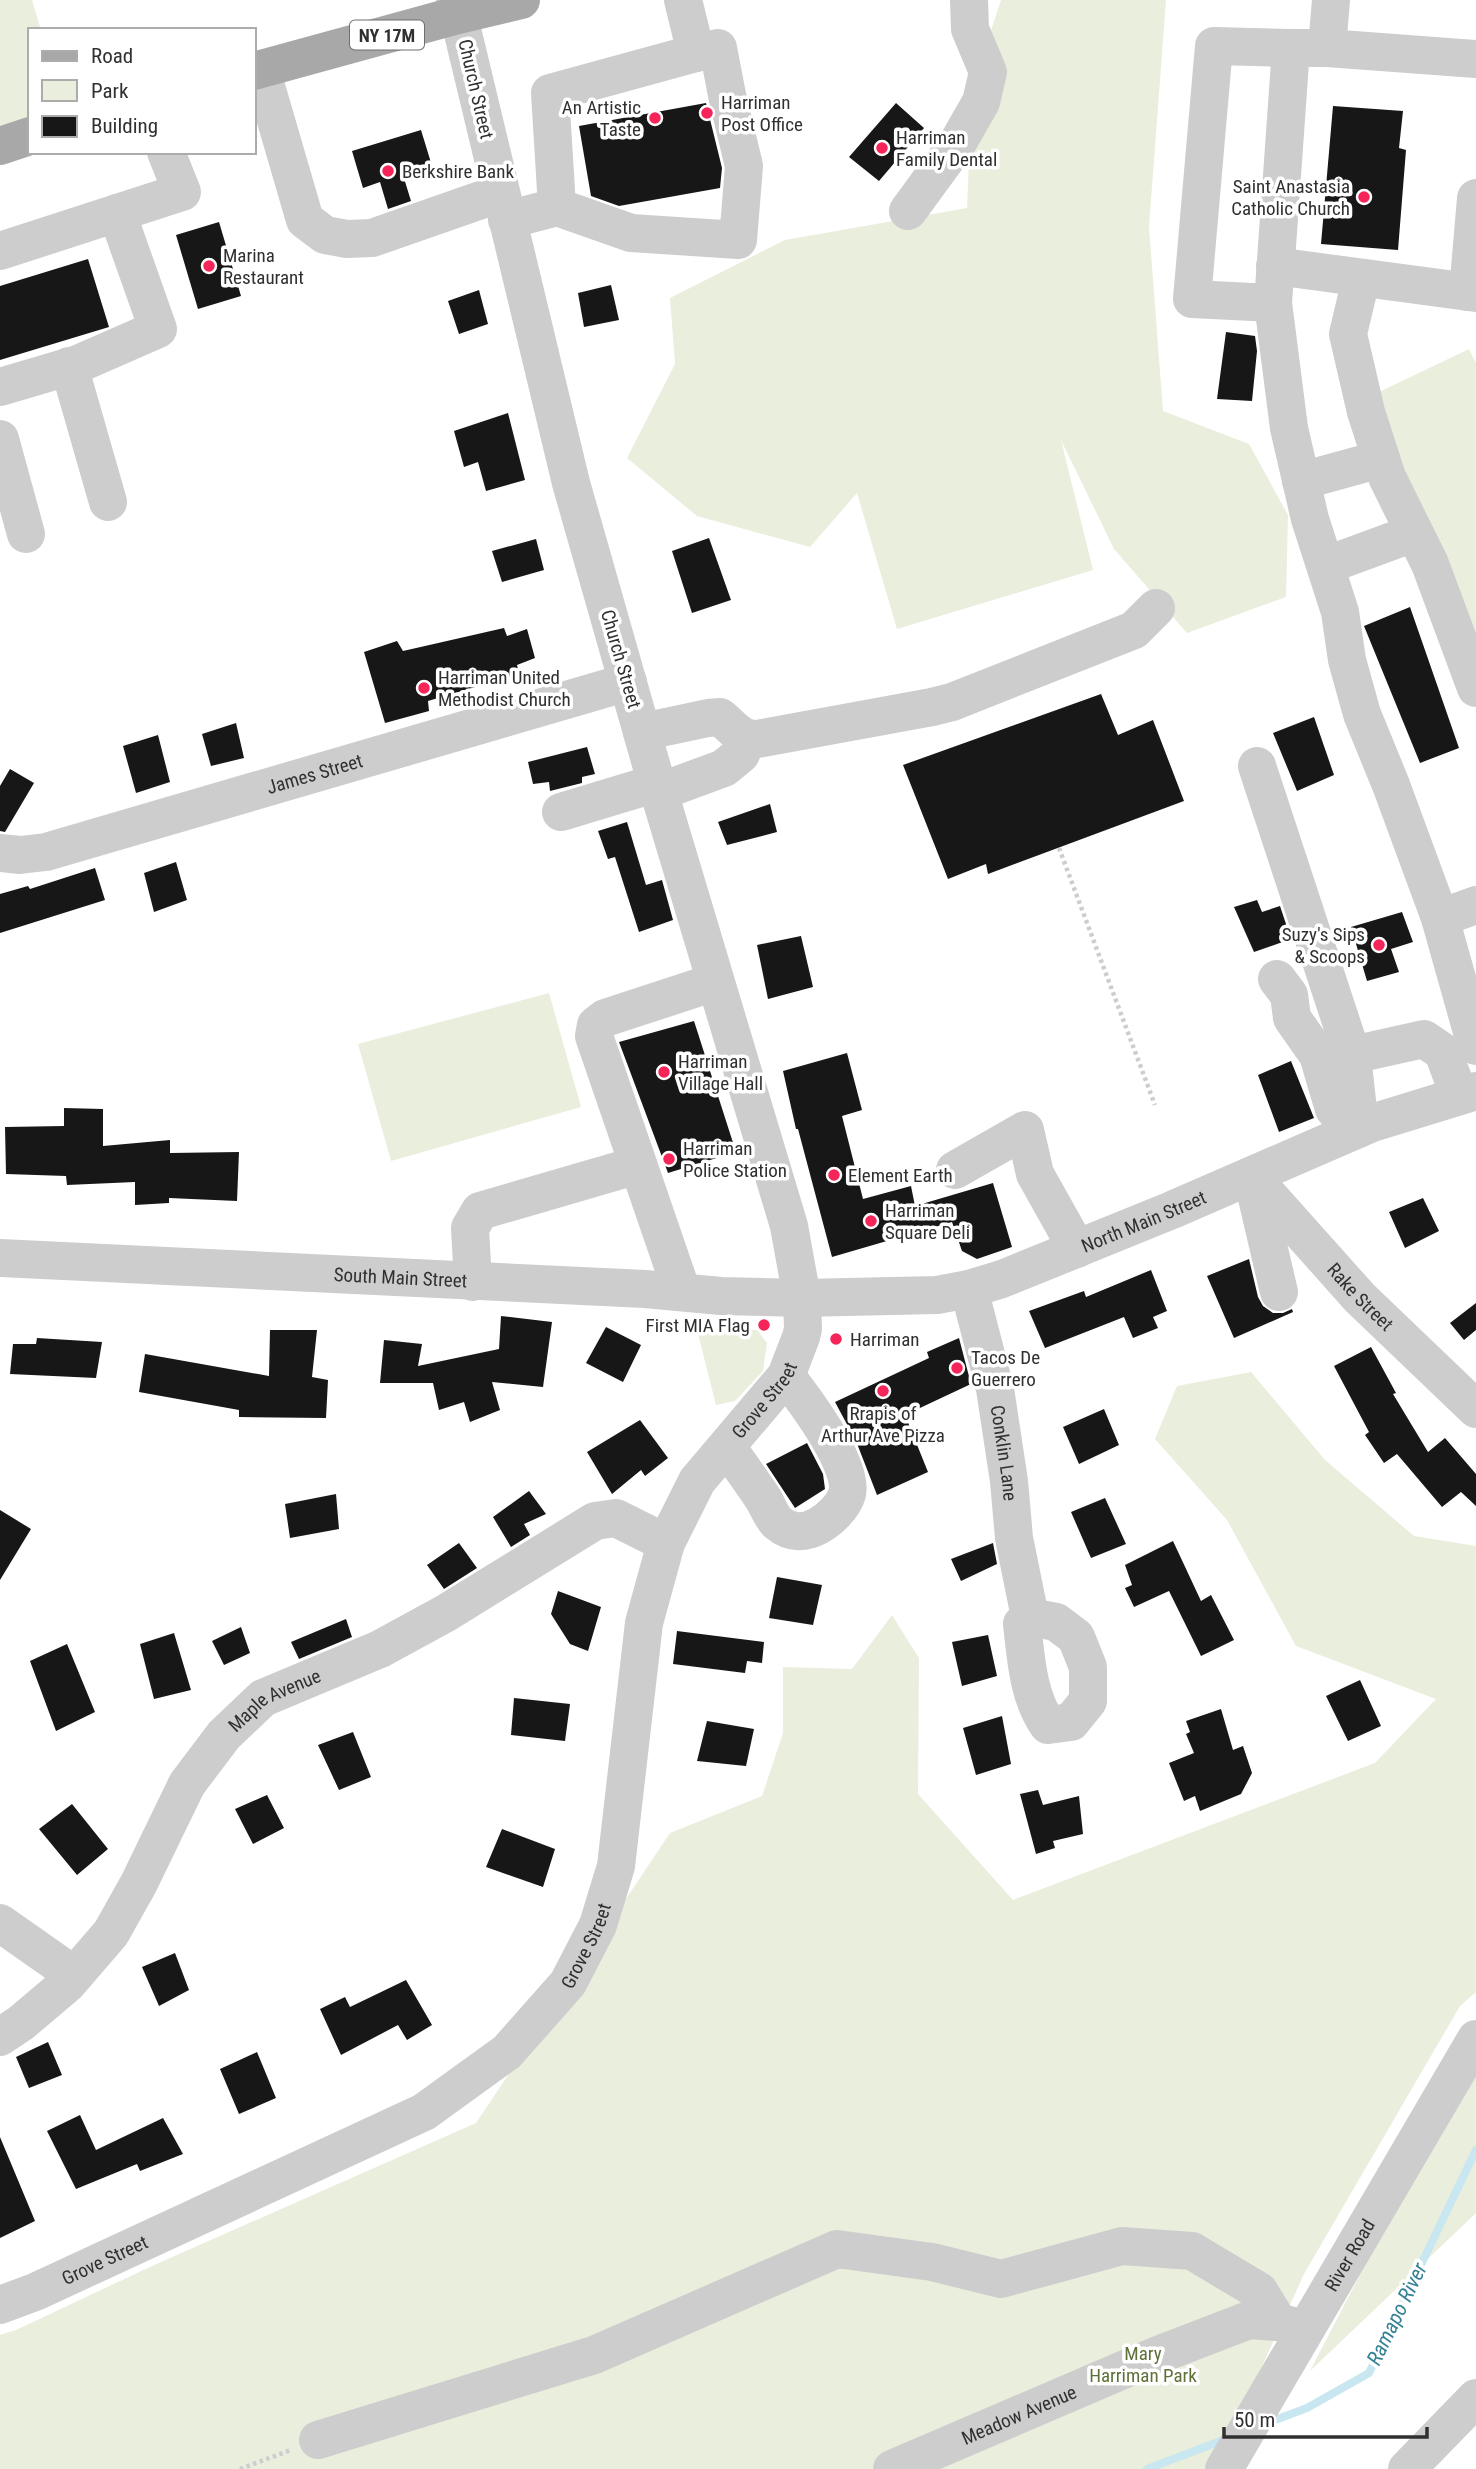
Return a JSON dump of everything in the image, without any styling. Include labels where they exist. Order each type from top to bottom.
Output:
[{"type":"main road","name":"NY 17M","points":[[258,70],[457,7],[521,0]]},
{"type":"main road","points":[[0,146],[28,137]]},
{"type":"street","points":[[683,0],[696,53]]},
{"type":"street","points":[[908,211],[957,144],[982,102],[988,72],[970,29],[969,0]]},
{"type":"street","points":[[1331,0],[1309,48],[1274,285],[1289,428],[1310,519],[1340,612],[1347,660],[1362,714],[1440,918],[1476,1046]]},
{"type":"street","name":"Church Street","points":[[457,7],[571,483],[658,788],[789,1226],[802,1298]]},
{"type":"street","points":[[1476,59],[1309,48],[1214,46],[1192,299],[1274,285],[1361,279],[1472,293],[1476,198]]},
{"type":"street","points":[[258,70],[305,220],[325,235],[347,239],[372,238],[504,206],[557,207],[631,233],[738,240],[744,166],[726,95],[718,48],[550,93],[557,207]]},
{"type":"street","points":[[0,251],[182,192],[167,154]]},
{"type":"street","points":[[0,387],[69,366],[158,329],[117,213]]},
{"type":"street","points":[[1361,279],[1348,334],[1366,412],[1387,477],[1430,564],[1476,688]]},
{"type":"street","points":[[69,366],[108,502]]},
{"type":"street","points":[[0,439],[26,534]]},
{"type":"street","points":[[1301,481],[1381,459]]},
{"type":"street","points":[[1326,565],[1414,533]]},
{"type":"street","points":[[642,733],[720,717],[747,739],[952,702],[1134,631],[1156,608]]},
{"type":"street","name":"James Street","points":[[0,853],[20,855],[46,852],[628,682]]},
{"type":"street","points":[[561,812],[658,788],[724,768],[741,754],[747,739]]},
{"type":"street","points":[[1257,766],[1352,1055],[1357,1130]]},
{"type":"street","points":[[1440,918],[1476,905]]},
{"type":"street","points":[[1277,979],[1289,995],[1292,1018],[1318,1055],[1334,1109],[1357,1130]]},
{"type":"street","points":[[682,1292],[594,1036],[596,1025],[605,1018],[715,982]]},
{"type":"street","points":[[1352,1055],[1424,1039],[1443,1052],[1468,1093]]},
{"type":"street","name":"North Main Street","points":[[802,1298],[937,1295],[970,1289],[1077,1249],[1357,1130],[1468,1093]]},
{"type":"street","points":[[955,1170],[1025,1130],[1035,1174],[1077,1249]]},
{"type":"street","points":[[473,1282],[470,1228],[480,1211],[638,1165]]},
{"type":"street","points":[[1251,1176],[1279,1292]]},
{"type":"street","name":"Rake Street","points":[[1251,1176],[1360,1298],[1476,1409]]},
{"type":"street","name":"South Main Street","points":[[0,1258],[802,1298]]},
{"type":"street","name":"Conklin Lane","points":[[970,1289],[995,1389],[1009,1481],[1014,1538],[1030,1617]]},
{"type":"street","name":"Grove Street","points":[[0,2305],[35,2292],[424,2112],[508,2052],[568,1983],[598,1925],[616,1866],[644,1623],[666,1542],[697,1481],[786,1377],[803,1329],[802,1298]]},
{"type":"street","points":[[727,1447],[778,1523],[795,1532],[806,1532],[821,1525],[839,1509],[848,1493],[846,1474],[834,1447],[808,1404],[786,1377]]},
{"type":"street","name":"Maple Avenue","points":[[0,2038],[21,2023],[74,1975],[110,1933],[139,1883],[187,1784],[224,1735],[263,1698],[380,1648],[446,1613],[595,1521],[616,1518],[666,1542]]},
{"type":"street","points":[[0,1923],[74,1975]]},
{"type":"street","name":"River Road","points":[[1232,2455],[1291,2337],[1476,2039]]},
{"type":"street","points":[[318,2440],[594,2354],[837,2249],[932,2262],[1001,2279],[1122,2246],[1192,2251],[1259,2291],[1291,2337]]},
{"type":"street","name":"Meadow Avenue","points":[[892,2469],[1158,2355],[1248,2320],[1291,2337]]},
{"type":"street","points":[[1407,2469],[1476,2399]]},
{"type":"path","points":[[1059,848],[1155,1105]]},
{"type":"path","points":[[240,2469],[318,2440]]},
{"type":"green space","points":[[0,0],[32,0],[40,28],[28,28],[28,137],[0,146]]},
{"type":"green space","points":[[1001,0],[1166,0],[1149,227],[1163,411],[1249,444],[1288,515],[1286,597],[1187,633],[1114,549],[1061,440],[1093,570],[897,629],[857,493],[810,547],[697,516],[627,458],[675,364],[670,298],[785,240],[967,208],[972,89]]},
{"type":"green space","points":[[1469,349],[1476,363],[1476,659],[1375,394]]},
{"type":"green space","points":[[549,993],[581,1107],[391,1161],[358,1044]]},
{"type":"green space","points":[[696,1326],[757,1330],[767,1343],[763,1371],[735,1401],[716,1405]]},
{"type":"green space","name":"Mary Harriman Park","points":[[1251,1372],[1325,1460],[1414,1536],[1476,1546],[1476,1992],[1460,2006],[1304,2274],[1258,2375],[1204,2469],[0,2469],[0,2335],[476,2123],[670,1833],[762,1796],[783,1733],[783,1667],[852,1669],[892,1615],[919,1658],[918,1794],[1013,1900],[1375,1763],[1436,1699],[1296,1646],[1227,1520],[1155,1439],[1177,1386]]},
{"type":"green space","points":[[1476,2051],[1476,2213],[1310,2371]]},
{"type":"building","points":[[706,103],[722,168],[720,188],[619,206],[591,196],[579,126]]},
{"type":"building","name":"Harriman Family Dental","points":[[896,103],[924,128],[879,181],[849,157]]},
{"type":"building","name":"Saint Anastasia Catholic Church","points":[[1333,106],[1403,111],[1399,148],[1406,150],[1398,250],[1321,244]]},
{"type":"building","name":"Berkshire Bank","points":[[421,130],[432,166],[403,175],[411,201],[388,209],[380,182],[363,188],[352,151]]},
{"type":"building","name":"Marina Restaurant","points":[[219,222],[241,296],[198,309],[176,235]]},
{"type":"building","points":[[88,259],[109,327],[0,360],[0,286]]},
{"type":"building","points":[[611,285],[619,320],[584,327],[578,293]]},
{"type":"building","points":[[479,290],[488,324],[459,334],[448,301]]},
{"type":"building","points":[[1226,332],[1255,336],[1257,351],[1252,401],[1217,399]]},
{"type":"building","points":[[508,413],[525,480],[486,491],[478,462],[464,467],[454,431]]},
{"type":"building","points":[[709,538],[731,600],[692,613],[672,551]]},
{"type":"building","points":[[536,539],[544,570],[502,582],[492,551]]},
{"type":"building","points":[[1410,607],[1459,748],[1420,763],[1364,626]]},
{"type":"building","name":"Harriman United Methodist Church","points":[[504,628],[507,636],[527,629],[535,658],[517,665],[519,674],[428,701],[429,711],[385,723],[364,652],[397,641],[403,651]]},
{"type":"building","points":[[1101,694],[1118,735],[1153,720],[1184,801],[988,874],[986,864],[948,879],[903,765]]},
{"type":"building","points":[[1314,717],[1334,775],[1297,791],[1273,733]]},
{"type":"building","points":[[236,723],[244,758],[211,766],[202,734]]},
{"type":"building","points":[[158,735],[170,782],[136,793],[123,746]]},
{"type":"building","points":[[587,747],[595,774],[582,777],[582,783],[550,791],[549,782],[533,784],[528,762]]},
{"type":"building","points":[[10,769],[34,783],[5,832],[0,831],[0,786]]},
{"type":"building","points":[[770,804],[777,832],[727,845],[718,822]]},
{"type":"building","points":[[627,822],[646,885],[662,880],[673,920],[639,932],[615,857],[608,859],[598,831]]},
{"type":"building","points":[[176,862],[187,900],[154,912],[144,873]]},
{"type":"building","points":[[95,868],[105,900],[0,933],[0,894],[28,886],[30,889]]},
{"type":"building","points":[[1257,900],[1262,912],[1280,906],[1291,939],[1254,952],[1234,907]]},
{"type":"building","name":"Suzy's Sips & Scoops","points":[[1402,912],[1413,942],[1391,949],[1399,972],[1367,981],[1351,927]]},
{"type":"building","points":[[801,936],[813,987],[768,999],[757,945]]},
{"type":"building","name":"Harriman Village Hall","points":[[694,1021],[736,1152],[668,1173],[619,1042]]},
{"type":"building","points":[[847,1053],[862,1110],[842,1116],[863,1199],[911,1186],[915,1206],[993,1183],[1012,1247],[977,1259],[962,1251],[952,1222],[832,1257],[796,1129],[783,1071]]},
{"type":"building","points":[[1291,1061],[1314,1118],[1279,1132],[1258,1075]]},
{"type":"building","points":[[64,1108],[103,1109],[103,1146],[170,1140],[170,1153],[239,1152],[237,1201],[169,1198],[169,1203],[135,1205],[135,1182],[67,1185],[66,1176],[6,1174],[5,1127],[64,1126]]},
{"type":"building","points":[[1423,1198],[1439,1231],[1405,1248],[1389,1212]]},
{"type":"building","points":[[1249,1259],[1258,1297],[1263,1306],[1273,1313],[1292,1309],[1293,1312],[1234,1338],[1207,1276]]},
{"type":"building","points":[[1151,1270],[1167,1311],[1153,1317],[1158,1328],[1133,1338],[1124,1317],[1045,1348],[1029,1311],[1084,1291],[1086,1297]]},
{"type":"building","points":[[1476,1303],[1476,1330],[1464,1340],[1450,1323]]},
{"type":"building","points":[[501,1316],[552,1322],[543,1387],[492,1382],[500,1410],[470,1422],[464,1402],[439,1410],[433,1383],[380,1383],[384,1340],[422,1344],[418,1366],[499,1349]]},
{"type":"building","points":[[606,1327],[641,1345],[623,1382],[586,1363]]},
{"type":"building","points":[[270,1330],[317,1330],[312,1377],[328,1380],[326,1418],[239,1417],[239,1410],[139,1392],[145,1354],[269,1376]]},
{"type":"building","points":[[37,1338],[102,1342],[96,1378],[10,1374],[13,1344],[36,1344]]},
{"type":"building","points":[[959,1338],[971,1384],[905,1415],[928,1472],[877,1495],[856,1441],[835,1402],[929,1358],[927,1352]]},
{"type":"building","points":[[1371,1347],[1396,1393],[1393,1394],[1428,1452],[1445,1438],[1476,1474],[1476,1506],[1461,1492],[1442,1507],[1397,1454],[1384,1463],[1365,1435],[1369,1432],[1334,1366]]},
{"type":"building","points":[[1104,1409],[1119,1445],[1079,1464],[1063,1427]]},
{"type":"building","points":[[640,1420],[668,1458],[645,1476],[641,1470],[612,1494],[587,1452]]},
{"type":"building","points":[[807,1443],[823,1474],[825,1489],[795,1508],[766,1464]]},
{"type":"building","points":[[529,1491],[546,1514],[524,1524],[530,1535],[511,1547],[493,1517]]},
{"type":"building","points":[[336,1494],[339,1529],[290,1538],[285,1504]]},
{"type":"building","points":[[1105,1498],[1126,1544],[1091,1558],[1071,1512]]},
{"type":"building","points":[[0,1510],[31,1529],[0,1580]]},
{"type":"building","points":[[1173,1541],[1201,1601],[1211,1595],[1234,1640],[1201,1656],[1169,1591],[1134,1607],[1125,1588],[1132,1585],[1125,1565]]},
{"type":"building","points":[[459,1543],[477,1568],[444,1589],[427,1565]]},
{"type":"building","points":[[993,1543],[997,1564],[961,1581],[951,1559]]},
{"type":"building","points":[[777,1577],[822,1585],[813,1625],[769,1618]]},
{"type":"building","points":[[558,1591],[601,1607],[588,1651],[570,1644],[551,1614]]},
{"type":"building","points":[[346,1619],[352,1637],[299,1659],[291,1642]]},
{"type":"building","points":[[241,1627],[250,1653],[224,1665],[212,1641]]},
{"type":"building","points":[[677,1631],[764,1642],[762,1663],[747,1661],[745,1673],[673,1664]]},
{"type":"building","points":[[174,1633],[191,1690],[154,1699],[140,1644]]},
{"type":"building","points":[[988,1635],[997,1676],[962,1686],[952,1642]]},
{"type":"building","points":[[67,1644],[95,1712],[56,1731],[30,1661]]},
{"type":"building","points":[[1360,1680],[1381,1726],[1348,1741],[1326,1696]]},
{"type":"building","points":[[514,1698],[570,1704],[565,1741],[511,1735]]},
{"type":"building","points":[[1221,1709],[1233,1750],[1243,1746],[1252,1773],[1241,1794],[1200,1811],[1195,1796],[1184,1801],[1169,1763],[1194,1753],[1186,1734],[1190,1732],[1186,1721]]},
{"type":"building","points":[[1002,1716],[1011,1764],[976,1775],[963,1728]]},
{"type":"building","points":[[707,1721],[754,1729],[746,1766],[697,1761]]},
{"type":"building","points":[[353,1732],[371,1777],[339,1790],[318,1745]]},
{"type":"building","points":[[1038,1790],[1043,1805],[1079,1796],[1083,1834],[1053,1841],[1055,1848],[1036,1854],[1020,1794]]},
{"type":"building","points":[[267,1795],[284,1828],[253,1844],[235,1809]]},
{"type":"building","points":[[72,1804],[108,1849],[77,1875],[39,1829]]},
{"type":"building","points":[[502,1829],[555,1849],[543,1887],[486,1867]]},
{"type":"building","points":[[175,1953],[189,1990],[159,2006],[142,1967]]},
{"type":"building","points":[[406,1980],[432,2025],[407,2040],[398,2025],[341,2055],[320,2009],[345,1997],[350,2007]]},
{"type":"building","points":[[48,2042],[62,2075],[29,2088],[16,2057]]},
{"type":"building","points":[[257,2052],[276,2098],[239,2114],[220,2069]]},
{"type":"building","points":[[80,2115],[96,2150],[163,2118],[183,2154],[140,2171],[137,2164],[76,2189],[47,2131]]},
{"type":"building","points":[[0,2137],[35,2221],[0,2238]]},
{"type":"waterway","name":"Ramapo River","points":[[1267,2423],[1307,2408],[1369,2373],[1476,2150]]},
{"type":"waterway","name":"Ramapo River","points":[[1147,2469],[1226,2439]]},
{"type":"place","name":"Harriman Post Office","points":[[707,113]]},
{"type":"place","name":"An Artistic Taste","points":[[655,118]]},
{"type":"place","name":"Harriman Family Dental","points":[[882,148]]},
{"type":"place","name":"Berkshire Bank","points":[[388,171]]},
{"type":"place","name":"Saint Anastasia Catholic Church","points":[[1364,197]]},
{"type":"place","name":"Marina Restaurant","points":[[209,266]]},
{"type":"place","name":"Harriman United Methodist Church","points":[[424,688]]},
{"type":"place","name":"Suzy's Sips & Scoops","points":[[1379,945]]},
{"type":"place","name":"Harriman Village Hall","points":[[664,1072]]},
{"type":"place","name":"Harriman Police Station","points":[[669,1159]]},
{"type":"place","name":"Element Earth","points":[[834,1175]]},
{"type":"place","name":"Harriman Square Deli","points":[[871,1221]]},
{"type":"place","name":"First MIA Flag","points":[[764,1325]]},
{"type":"place","name":"Harriman","points":[[836,1339]]},
{"type":"place","name":"Tacos De Guerrero","points":[[957,1368]]},
{"type":"place","name":"Rrapis of Arthur Ave Pizza","points":[[883,1391]]}]
